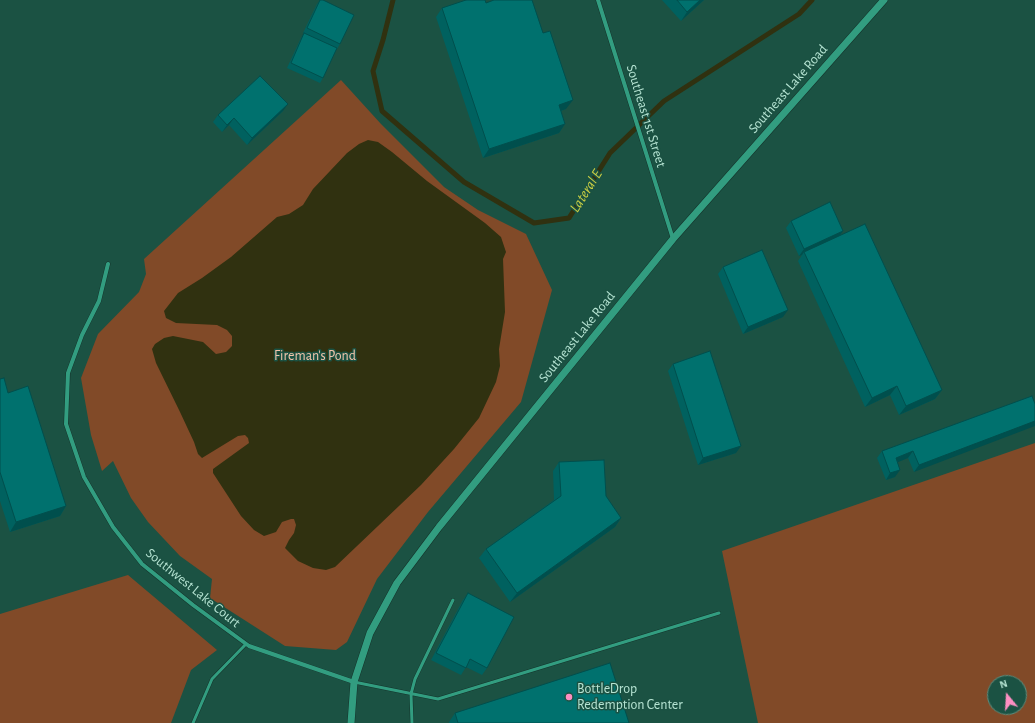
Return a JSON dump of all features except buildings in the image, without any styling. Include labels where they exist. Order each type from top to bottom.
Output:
[{"type":"street","name":"Southeast 1st Street","points":[[598,0],[673,239]]},
{"type":"street","name":"Southeast Lake Road","points":[[351,723],[354,682],[370,633],[397,582],[673,239],[884,0]]},
{"type":"street","name":"Southwest Lake Court","points":[[108,264],[99,301],[82,335],[68,373],[66,424],[84,477],[113,527],[142,564],[193,605],[249,646],[354,682]]},
{"type":"lane","points":[[412,723],[411,694],[415,679],[454,600]]},
{"type":"lane","points":[[354,682],[438,699],[719,613]]},
{"type":"lane","points":[[193,723],[212,679],[246,644]]},
{"type":"green space","name":"Fireman's Pond","points":[[341,80],[381,124],[444,187],[478,210],[526,234],[552,290],[521,402],[428,512],[377,579],[347,642],[336,650],[285,646],[210,598],[212,579],[180,556],[148,522],[131,498],[113,461],[102,471],[91,435],[81,378],[98,334],[139,292],[146,274],[144,259]]},
{"type":"green space","points":[[1035,443],[1035,723],[758,723],[722,551]]},
{"type":"green space","points":[[128,575],[217,650],[191,670],[171,723],[0,723],[0,614]]},
{"type":"shaded area","name":"Fireman's Pond","points":[[368,140],[378,142],[392,152],[427,181],[485,223],[501,237],[506,252],[503,259],[505,312],[499,349],[500,366],[496,382],[479,418],[454,449],[421,485],[335,567],[326,570],[313,568],[298,561],[285,548],[294,533],[296,525],[294,519],[282,522],[276,532],[264,536],[254,530],[241,516],[213,473],[213,469],[249,443],[248,438],[245,435],[238,436],[202,458],[198,454],[194,442],[156,363],[152,349],[155,344],[164,338],[173,336],[203,342],[216,354],[226,352],[232,346],[232,336],[227,330],[217,325],[176,323],[166,318],[164,311],[178,293],[231,257],[277,217],[289,214],[303,205],[313,189],[347,153],[359,144]]},
{"type":"waterway","name":"Lateral E","points":[[393,0],[383,40],[373,71],[382,111],[464,182],[534,223],[569,218],[610,153],[664,101],[799,14],[812,0]]},
{"type":"place","name":"BottleDrop Redemption Center","points":[[569,697]]}]
